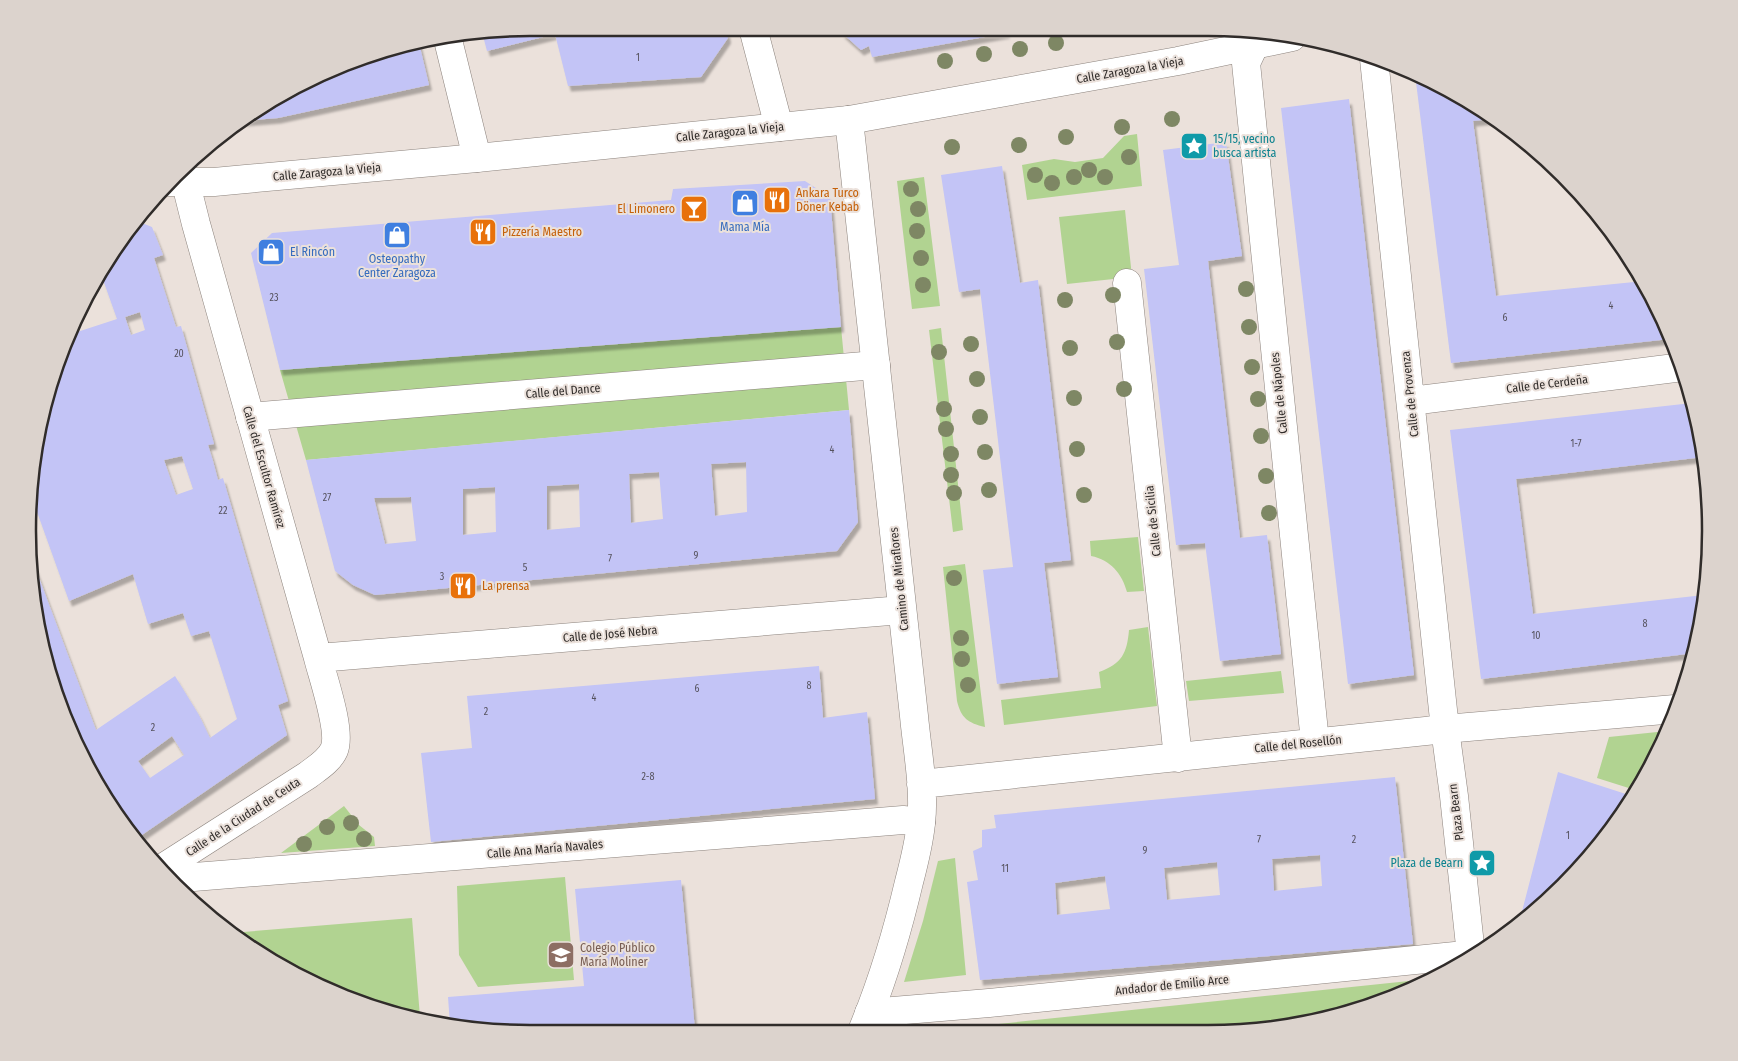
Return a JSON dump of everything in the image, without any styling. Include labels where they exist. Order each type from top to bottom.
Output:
[{"type":"street","points":[[755,36],[779,127]]},
{"type":"street","name":"Calle Zaragoza la Vieja","points":[[184,178],[246,180],[849,120],[1178,62],[1275,41]]},
{"type":"street","points":[[449,43],[477,158]]},
{"type":"street","name":"Calle de Nápoles","points":[[1254,46],[1246,63],[1246,73],[1315,742]]},
{"type":"street","name":"Calle de Provenza","points":[[1375,65],[1445,728]]},
{"type":"street","name":"Camino de Miraflores","points":[[849,120],[921,784],[922,822],[896,935],[865,1022]]},
{"type":"street","name":"Calle del Escultor Ramírez","points":[[180,182],[196,224],[318,658],[336,730],[334,750],[324,763]]},
{"type":"street","name":"Calle de Sicilia","points":[[1127,284],[1178,758]]},
{"type":"street","name":"Calle del Dance","points":[[250,416],[876,366]]},
{"type":"street","name":"Calle de Cerdeña","points":[[1411,401],[1674,368]]},
{"type":"street","name":"Calle de José Nebra","points":[[318,658],[902,610]]},
{"type":"street","name":"Calle del Rosellón","points":[[921,784],[1445,728],[1668,710]]},
{"type":"street","name":"Plaza Bearn","points":[[1445,728],[1472,948]]},
{"type":"street","name":"Calle de la Ciudad de Ceuta","points":[[167,865],[324,763]]},
{"type":"street","name":"Calle Ana María Navales","points":[[179,878],[893,821],[922,822]]},
{"type":"street","name":"Andador de Emilio Arce","points":[[865,1022],[989,1004],[1459,956]]},
{"type":"green space","points":[[1137,134],[1142,186],[1027,200],[1022,165],[1054,159],[1075,162],[1103,158],[1124,136]]},
{"type":"green space","points":[[924,177],[940,306],[912,309],[897,181]]},
{"type":"green space","points":[[1125,210],[1132,277],[1067,284],[1059,217]]},
{"type":"green space","points":[[841,327],[849,410],[306,460],[280,370]]},
{"type":"green space","points":[[941,328],[963,530],[953,532],[929,330]]},
{"type":"green space","points":[[1138,537],[1144,591],[1127,592],[1119,574],[1110,564],[1091,556],[1090,541]]},
{"type":"green space","points":[[965,564],[985,727],[974,724],[966,719],[957,701],[943,567]]},
{"type":"green space","points":[[1148,627],[1157,706],[1004,725],[1001,700],[1101,688],[1099,672],[1107,669],[1122,657],[1127,645],[1129,630]]},
{"type":"green space","points":[[1281,671],[1284,693],[1189,701],[1186,681]]},
{"type":"green space","points":[[1659,732],[1629,788],[1597,778],[1609,737]]},
{"type":"green space","points":[[344,806],[359,825],[374,837],[375,846],[281,853]]},
{"type":"green space","points":[[955,858],[966,975],[904,982],[923,921],[938,861]]},
{"type":"green space","points":[[565,877],[574,980],[478,987],[459,955],[457,886]]},
{"type":"green space","points":[[412,918],[420,1012],[372,999],[312,974],[283,959],[243,932]]},
{"type":"green space","points":[[1411,981],[1366,999],[1335,1008],[1272,1021],[1208,1025],[988,1025]]},
{"type":"building","points":[[547,36],[487,51],[484,38]]},
{"type":"building","points":[[556,36],[728,36],[701,77],[568,86]]},
{"type":"building","points":[[845,36],[990,36],[872,57],[869,46],[861,50]]},
{"type":"building","points":[[420,49],[429,85],[278,118],[256,120],[283,102],[341,74],[372,62]]},
{"type":"building","points":[[1416,83],[1455,102],[1482,120],[1473,121],[1496,296],[1635,282],[1663,340],[1451,363]]},
{"type":"building","points":[[1349,99],[1414,675],[1348,684],[1281,108]]},
{"type":"building","points":[[1226,142],[1242,256],[1208,261],[1240,538],[1267,535],[1281,654],[1220,661],[1205,543],[1176,545],[1144,269],[1179,265],[1163,150]]},
{"type":"building","points":[[1002,166],[1020,283],[1038,280],[1071,560],[1044,563],[1058,677],[997,684],[983,570],[1013,567],[980,289],[959,292],[941,175]]},
{"type":"building","points":[[805,181],[830,197],[841,327],[280,370],[251,253],[272,233],[671,200],[673,189]]},
{"type":"building","points":[[143,224],[152,227],[163,255],[154,258],[176,327],[181,326],[214,444],[208,445],[218,480],[223,478],[288,701],[278,705],[287,735],[142,835],[102,778],[74,720],[53,658],[40,595],[38,576],[96,730],[175,676],[199,715],[210,738],[237,719],[209,631],[191,636],[183,613],[148,624],[133,574],[69,601],[37,511],[40,466],[46,434],[62,372],[74,341],[78,332],[117,319],[103,281]],"holes":[[[140,312],[145,330],[131,335],[125,317]],[[182,456],[193,489],[176,495],[164,460]],[[172,736],[184,755],[150,778],[138,761]]]},
{"type":"building","points":[[1685,404],[1696,458],[1516,479],[1533,614],[1698,596],[1686,654],[1481,679],[1450,430]]},
{"type":"building","points":[[849,410],[858,522],[837,551],[375,595],[353,585],[335,571],[306,460]],"holes":[[[746,462],[747,512],[715,516],[711,464]],[[659,472],[663,519],[631,523],[629,474]],[[579,484],[580,527],[547,530],[547,486]],[[495,487],[496,532],[463,535],[463,489]],[[411,497],[416,541],[385,544],[374,498]]]},
{"type":"building","points":[[819,666],[823,718],[867,712],[875,799],[431,842],[421,753],[472,748],[467,696]]},
{"type":"building","points":[[1558,772],[1625,794],[1600,831],[1579,856],[1557,880],[1522,911]]},
{"type":"building","points":[[1395,777],[1413,944],[980,980],[967,882],[978,880],[973,851],[982,847],[982,830],[996,828],[994,815]],"holes":[[[1320,855],[1322,886],[1274,891],[1272,859]],[[1217,862],[1220,895],[1167,900],[1164,868]],[[1105,876],[1110,909],[1057,915],[1055,883]]]},
{"type":"building","points":[[681,880],[695,1025],[530,1025],[498,1024],[449,1018],[448,997],[584,986],[575,889]]},
{"type":"place","name":"15/15, vecino busca artista","points":[[1194,146]]},
{"type":"place","name":"Ankara Turco Döner Kebab","points":[[777,200]]},
{"type":"place","name":"Mama Mía","points":[[745,203]]},
{"type":"place","name":"El Limonero","points":[[694,209]]},
{"type":"place","name":"Pizzería Maestro","points":[[483,232]]},
{"type":"place","name":"Osteopathy Center Zaragoza","points":[[397,235]]},
{"type":"place","name":"El Rincón","points":[[271,252]]},
{"type":"place","name":"La prensa","points":[[463,586]]},
{"type":"place","name":"Plaza de Bearn","points":[[1482,863]]},
{"type":"place","name":"Colegio Público María Moliner","points":[[561,955]]}]
